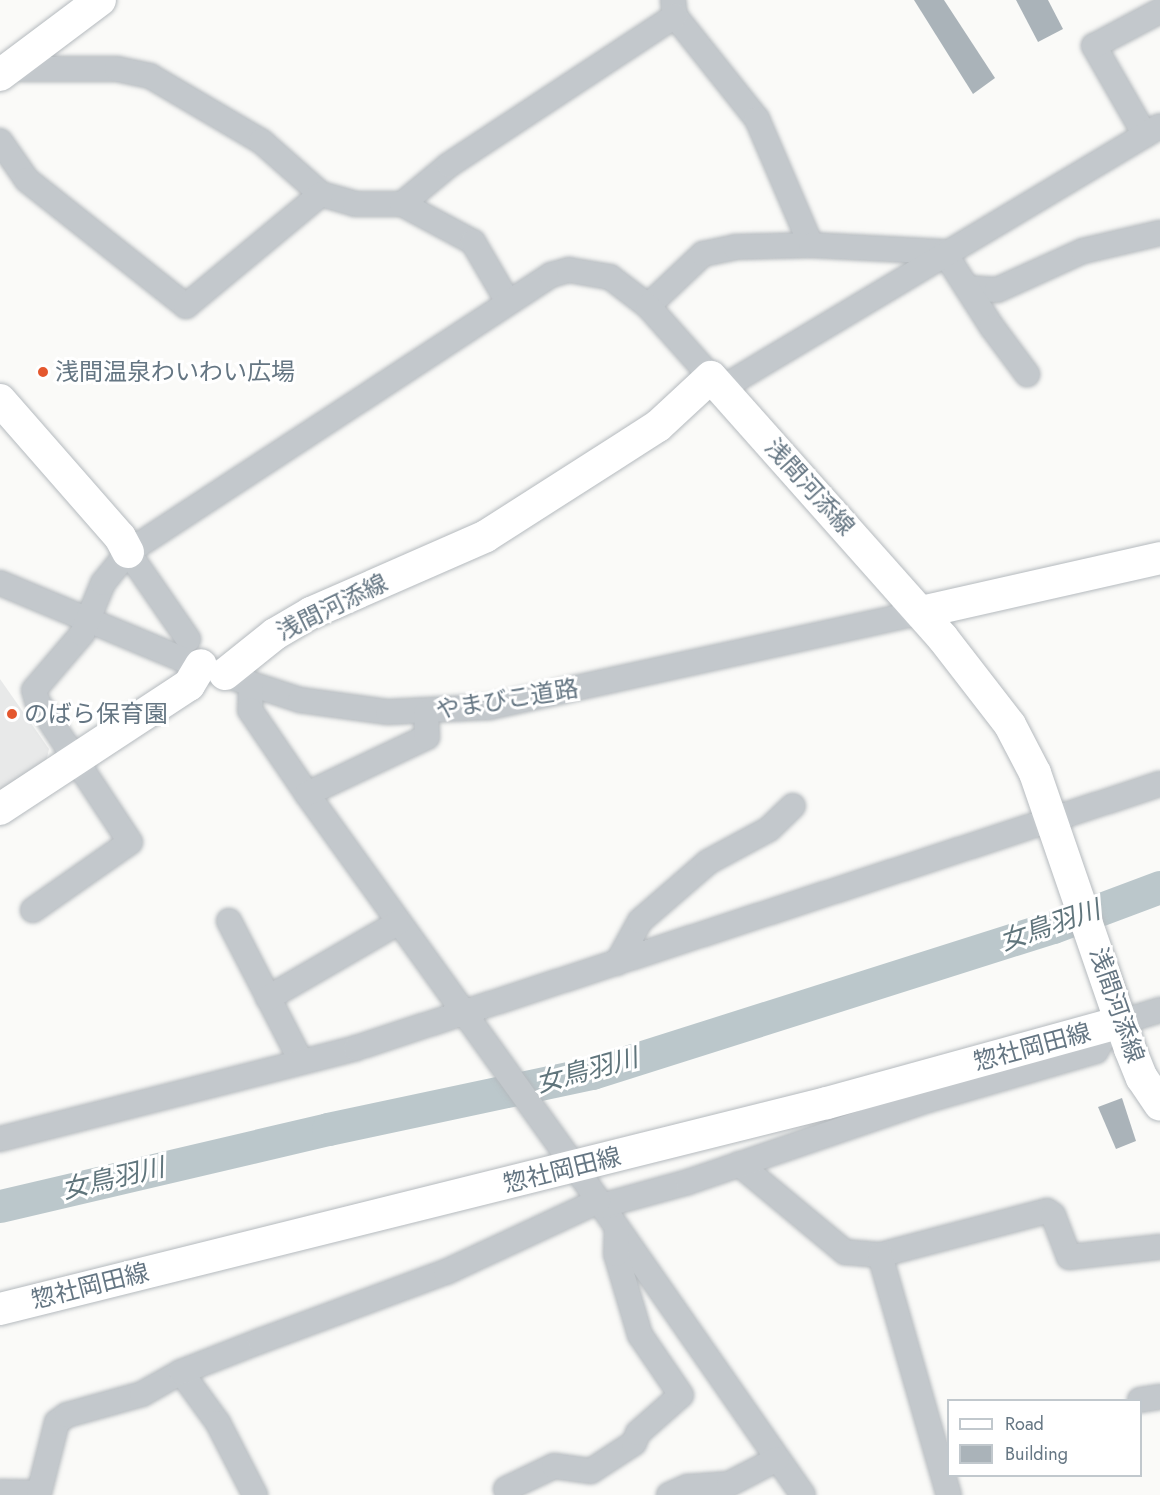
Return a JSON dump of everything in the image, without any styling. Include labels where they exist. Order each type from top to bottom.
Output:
[{"type":"main road","points":[[3,69],[100,0]]},
{"type":"main road","name":"浅間河添線","points":[[216,666],[311,613],[486,536],[658,426],[716,383],[921,612],[976,677],[1010,725],[1035,773],[1054,825],[1115,1015],[1142,1078],[1160,1105]]},
{"type":"main road","points":[[0,400],[120,537],[128,552]]},
{"type":"main road","points":[[921,612],[1160,558]]},
{"type":"main road","points":[[0,809],[216,666]]},
{"type":"main road","name":"惣社岡田線","points":[[0,1309],[1115,1015]]},
{"type":"street","points":[[402,204],[449,165],[674,8],[757,119],[811,245]]},
{"type":"street","points":[[33,910],[130,842],[38,701],[34,690],[82,634],[103,583],[128,552],[551,275],[569,270],[610,277],[648,306],[716,383],[1152,130],[1094,46],[1160,11]]},
{"type":"street","points":[[3,69],[117,69],[150,76],[261,141],[321,194],[355,204],[402,204],[473,242],[508,302]]},
{"type":"street","points":[[0,141],[27,180],[186,306],[321,194]]},
{"type":"street","points":[[968,288],[997,290],[1083,251],[1160,233]]},
{"type":"street","points":[[648,306],[703,254],[735,247],[811,245],[944,252]]},
{"type":"street","points":[[944,252],[1027,374]]},
{"type":"street","points":[[128,552],[250,710],[307,794],[568,1158],[803,1495]]},
{"type":"street","name":"やまびこ道路","points":[[0,583],[88,620],[216,666],[300,700],[349,709],[426,713],[489,707],[921,612]]},
{"type":"street","points":[[307,794],[427,737],[426,713]]},
{"type":"street","points":[[5,1134],[467,1018],[617,963],[1054,825],[1160,784]]},
{"type":"street","points":[[617,963],[640,921],[708,862],[769,830],[793,806]]},
{"type":"street","points":[[229,921],[301,1061]]},
{"type":"street","points":[[268,998],[399,922]]},
{"type":"street","points":[[0,1492],[39,1494],[57,1422],[67,1415],[142,1394],[182,1372],[446,1272],[600,1204],[739,1164],[928,1100],[1096,1051],[1115,1015],[1160,1010]]},
{"type":"street","points":[[739,1164],[835,1247],[845,1252],[880,1255],[1047,1211],[1053,1215],[1069,1257],[1160,1247]]},
{"type":"street","points":[[506,1489],[554,1466],[591,1471],[634,1443],[638,1432],[681,1395],[640,1335],[616,1254],[617,1228]]},
{"type":"street","points":[[880,1255],[942,1442],[949,1495]]},
{"type":"street","points":[[182,1372],[218,1423],[255,1495]]},
{"type":"street","points":[[1142,1401],[1160,1397]]},
{"type":"street","points":[[669,1495],[687,1487],[729,1484],[777,1460]]},
{"type":"shaded area","name":"のばら保育園","points":[[0,679],[49,749],[44,771],[0,801]]},
{"type":"building","points":[[914,0],[944,0],[995,78],[973,94]]},
{"type":"building","points":[[1016,0],[1048,0],[1063,29],[1038,42]]},
{"type":"building","points":[[1122,1098],[1136,1141],[1116,1149],[1098,1107]]},
{"type":"waterway","name":"女鳥羽川","points":[[0,1206],[328,1129],[592,1073],[1053,927],[1160,887]]},
{"type":"place","name":"浅間温泉わいわい広場","points":[[43,372]]},
{"type":"place","name":"のばら保育園","points":[[12,714]]}]
